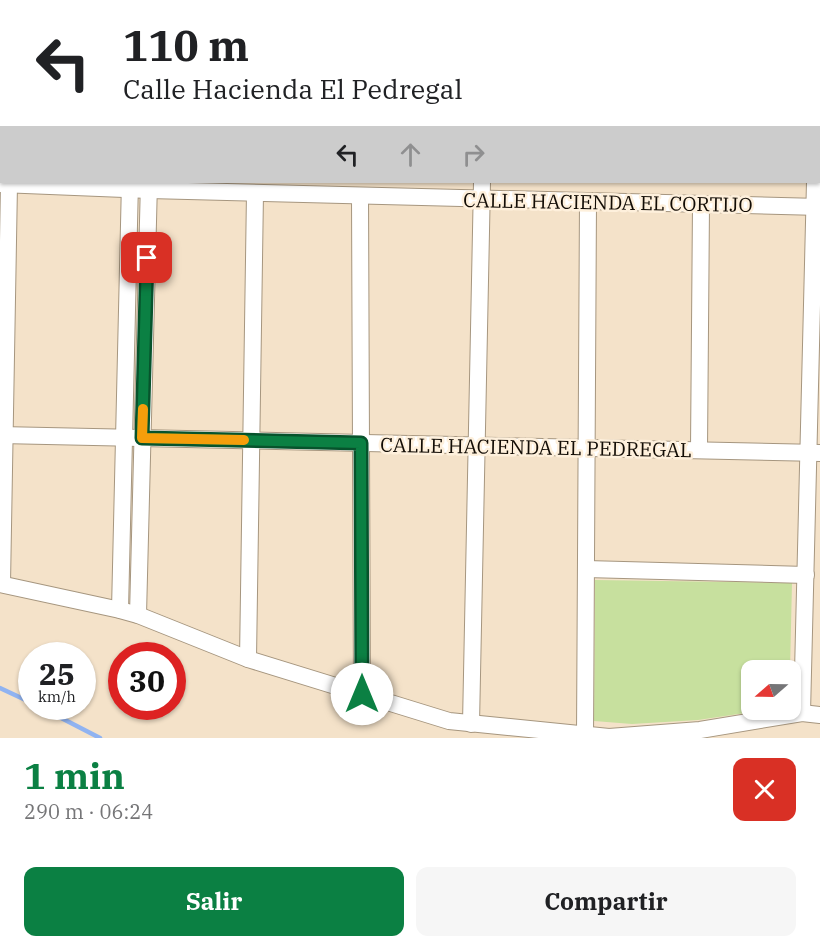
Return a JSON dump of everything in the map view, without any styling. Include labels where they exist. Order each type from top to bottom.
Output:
[{"type":"street","points":[[471,724],[482,183]]},
{"type":"street","points":[[802,713],[806,575],[814,453],[817,207],[815,183]]},
{"type":"street","points":[[4,184],[1,584],[138,615],[248,659],[449,722],[609,737],[700,730],[802,713],[820,715]]},
{"type":"street","name":"CALLE HACIENDA EL CORTIJO","points":[[4,184],[130,185],[255,193],[817,207]]},
{"type":"street","points":[[120,610],[130,185]]},
{"type":"street","points":[[138,615],[149,186]]},
{"type":"street","points":[[248,659],[255,193]]},
{"type":"street","points":[[360,196],[362,694]]},
{"type":"street","points":[[585,735],[588,202]]},
{"type":"street","points":[[699,450],[701,205]]},
{"type":"street","name":"CALLE HACIENDA EL PEDREGAL","points":[[2,435],[814,453]]},
{"type":"street","points":[[586,568],[806,575]]},
{"type":"green space","points":[[595,580],[792,583],[790,660],[741,660],[741,714],[698,720],[632,724],[594,721]]},
{"type":"waterway","points":[[0,688],[18,696]]},
{"type":"waterway","points":[[65,720],[100,738]]},
{"type":"slow traffic","points":[[143,409],[142,438],[244,440]]},
{"type":"route","points":[[147,258],[142,438],[361,443],[362,694]]}]
